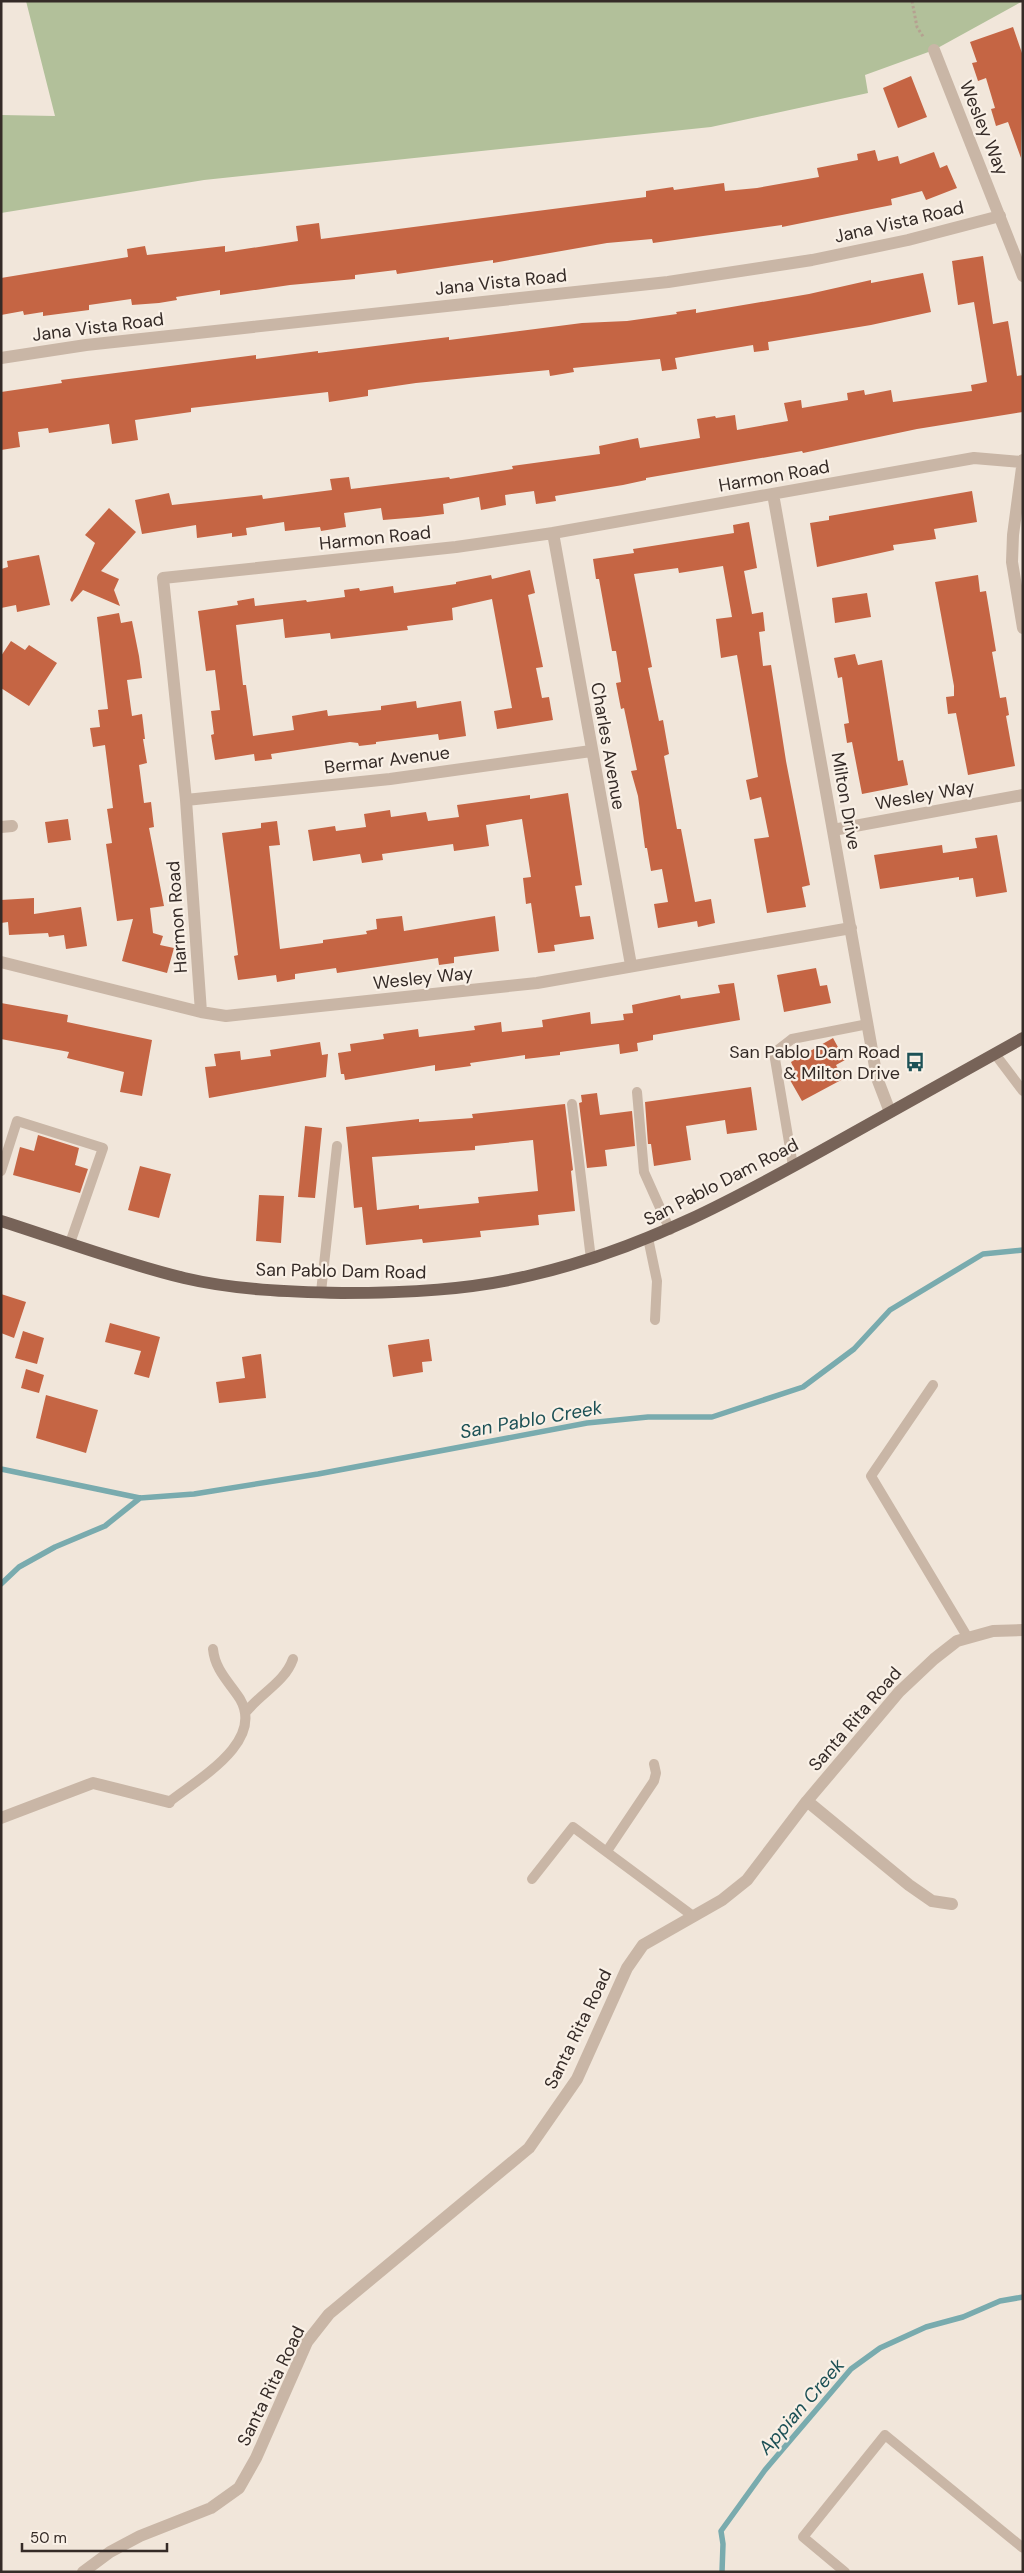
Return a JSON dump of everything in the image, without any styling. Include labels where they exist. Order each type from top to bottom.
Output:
[{"type":"main road","name":"San Pablo Dam Road","points":[[1,1221],[185,1278],[252,1288],[321,1292],[401,1293],[474,1286],[531,1276],[591,1259],[670,1230],[793,1166],[1023,1038]]},
{"type":"street","name":"Wesley Way","points":[[934,50],[1023,276]]},
{"type":"street","name":"Jana Vista Road","points":[[1,358],[95,344],[668,282],[812,260],[908,240],[1000,216]]},
{"type":"street","name":"Harmon Road","points":[[202,1012],[186,800],[163,578],[456,547],[553,533],[974,458],[1022,461]]},
{"type":"street","points":[[1022,461],[1013,535],[1012,562],[1023,628]]},
{"type":"street","name":"Milton Drive","points":[[773,494],[868,1024],[876,1078],[890,1112]]},
{"type":"street","name":"Charles Avenue","points":[[553,533],[631,965]]},
{"type":"street","name":"Bermar Avenue","points":[[186,800],[390,779],[591,751]]},
{"type":"street","name":"Wesley Way","points":[[833,830],[1023,794]]},
{"type":"street","name":"Wesley Way","points":[[1,962],[202,1012],[226,1016],[537,982],[851,928]]},
{"type":"street","name":"Santa Rita Road","points":[[82,2572],[110,2552],[140,2536],[211,2508],[239,2488],[256,2458],[307,2342],[329,2314],[529,2148],[577,2079],[627,1968],[643,1946],[722,1900],[747,1880],[807,1801],[899,1692],[934,1659],[957,1641],[993,1631],[1023,1630]]},
{"type":"street","points":[[1,1818],[93,1783],[169,1802]]},
{"type":"street","points":[[807,1801],[909,1886],[932,1901],[952,1904]]},
{"type":"lane","points":[[793,1166],[774,1053],[792,1039],[868,1024]]},
{"type":"lane","points":[[995,1054],[1023,1091]]},
{"type":"lane","points":[[637,1092],[644,1172],[670,1230]]},
{"type":"lane","points":[[572,1104],[591,1259]]},
{"type":"lane","points":[[1,1171],[17,1121],[103,1148],[70,1243]]},
{"type":"lane","points":[[321,1292],[337,1146]]},
{"type":"lane","points":[[648,1238],[657,1281],[655,1320]]},
{"type":"lane","points":[[933,1385],[871,1476],[968,1638]]},
{"type":"lane","points":[[213,1649],[220,1672],[238,1696],[246,1712]]},
{"type":"lane","points":[[169,1802],[228,1755],[244,1733],[246,1712],[254,1701],[288,1671],[293,1659]]},
{"type":"lane","points":[[607,1851],[654,1781],[656,1773],[654,1764]]},
{"type":"lane","points":[[532,1879],[573,1826],[693,1916]]},
{"type":"lane","points":[[845,2572],[803,2536],[886,2435],[1023,2548]]},
{"type":"path","points":[[912,1],[917,28]]},
{"type":"green space","points":[[26,1],[1023,1],[934,50],[865,75],[868,93],[711,127],[204,180],[1,213],[1,115],[55,116]]},
{"type":"building","points":[[1013,27],[1023,56],[1021,158],[1008,122],[996,126],[991,109],[995,108],[986,78],[978,81],[972,63],[977,62],[970,42]]},
{"type":"building","points":[[911,76],[927,117],[898,128],[883,88]]},
{"type":"building","points":[[875,150],[878,161],[898,156],[900,164],[934,152],[940,168],[947,165],[957,188],[926,200],[922,191],[891,199],[892,205],[782,227],[782,225],[653,243],[652,239],[607,243],[493,263],[493,260],[397,274],[396,270],[355,275],[355,279],[290,285],[220,295],[220,290],[176,297],[177,300],[159,303],[132,305],[131,299],[89,305],[89,310],[43,316],[43,312],[24,315],[23,311],[1,315],[1,278],[128,257],[127,249],[145,246],[147,255],[225,246],[225,252],[298,241],[296,226],[319,223],[321,239],[646,197],[646,191],[673,187],[674,190],[724,183],[725,191],[757,188],[819,177],[817,168],[858,160],[857,154]]},
{"type":"building","points":[[983,256],[993,324],[1008,321],[1017,376],[1023,375],[1023,412],[917,429],[803,453],[802,451],[646,478],[646,480],[623,485],[555,496],[556,501],[536,504],[534,491],[505,495],[506,505],[481,510],[479,497],[443,504],[444,514],[419,517],[383,520],[381,508],[344,513],[346,527],[321,531],[320,527],[285,531],[284,522],[246,528],[247,535],[232,537],[232,533],[197,538],[196,525],[142,534],[135,500],[169,493],[172,505],[262,495],[263,499],[332,490],[330,479],[349,477],[351,489],[449,477],[450,479],[513,469],[512,466],[600,454],[599,446],[638,438],[640,448],[700,438],[697,419],[735,415],[737,430],[788,421],[784,403],[801,400],[802,408],[848,400],[847,393],[864,390],[865,395],[891,390],[893,402],[972,391],[971,385],[987,382],[974,302],[958,305],[952,261]]},
{"type":"building","points":[[923,273],[931,312],[871,325],[768,342],[769,350],[754,352],[753,345],[675,358],[677,369],[662,371],[660,359],[573,368],[574,372],[550,376],[549,370],[416,383],[368,390],[368,396],[329,402],[328,392],[191,408],[191,412],[135,420],[138,440],[112,444],[109,424],[49,433],[48,428],[18,432],[20,447],[1,450],[1,392],[62,383],[61,380],[256,355],[256,359],[449,337],[449,340],[582,323],[627,321],[677,314],[676,312],[696,309],[696,313],[809,294],[871,280],[871,283]]},
{"type":"building","points":[[972,491],[977,522],[934,529],[936,539],[893,545],[894,550],[817,567],[810,523],[829,520],[829,516]]},
{"type":"building","points":[[109,508],[136,532],[101,571],[119,579],[114,590],[120,606],[83,590],[72,602],[70,600],[95,543],[85,535]]},
{"type":"building","points":[[749,522],[757,568],[744,571],[752,614],[763,612],[765,631],[759,632],[763,666],[771,665],[786,761],[810,885],[802,887],[806,907],[767,913],[754,839],[769,837],[761,797],[750,800],[746,780],[758,777],[737,655],[721,658],[716,619],[732,617],[723,566],[679,573],[678,568],[634,574],[652,667],[648,668],[659,721],[663,720],[669,754],[664,756],[677,829],[681,829],[695,902],[711,899],[715,923],[698,927],[697,921],[658,928],[654,904],[668,902],[662,869],[651,871],[647,848],[645,848],[638,796],[631,771],[637,770],[624,708],[621,709],[616,683],[621,682],[616,651],[612,651],[599,579],[596,579],[593,559],[634,553],[633,549],[734,533],[733,525]]},
{"type":"building","points":[[39,555],[50,605],[17,612],[16,605],[1,608],[1,569],[8,567],[7,561]]},
{"type":"building","points":[[530,570],[535,593],[528,595],[543,667],[536,668],[542,698],[549,697],[553,720],[497,729],[494,711],[512,708],[492,599],[452,608],[453,620],[407,626],[408,630],[331,639],[330,633],[285,638],[283,619],[236,625],[243,685],[246,685],[253,736],[294,730],[292,716],[327,710],[328,716],[381,710],[381,706],[416,701],[417,708],[461,701],[466,736],[439,740],[438,734],[359,746],[358,743],[350,742],[271,754],[272,759],[255,761],[254,754],[215,760],[211,735],[214,734],[211,711],[220,710],[215,670],[206,671],[198,611],[238,605],[237,601],[254,598],[255,606],[345,597],[344,590],[359,588],[360,591],[393,586],[394,593],[456,584],[456,582],[491,575],[492,579]]},
{"type":"building","points":[[978,575],[980,592],[986,591],[996,651],[992,652],[1000,698],[1006,697],[1009,715],[1006,716],[1015,766],[968,775],[956,713],[948,714],[946,697],[954,696],[954,686],[935,582]]},
{"type":"building","points":[[867,593],[871,617],[835,623],[832,598]]},
{"type":"building","points":[[119,613],[121,623],[132,621],[142,678],[127,680],[132,716],[142,714],[145,739],[143,739],[147,763],[139,765],[144,803],[151,802],[154,827],[149,828],[164,906],[150,908],[153,933],[163,936],[160,945],[174,948],[167,973],[122,961],[133,919],[117,921],[106,844],[112,843],[107,809],[113,808],[105,745],[93,747],[90,728],[100,727],[98,710],[108,709],[97,617]]},
{"type":"building","points":[[11,641],[25,650],[29,645],[57,663],[29,706],[1,688],[1,656]]},
{"type":"building","points":[[855,654],[858,665],[882,660],[898,761],[903,760],[908,785],[862,794],[852,742],[847,743],[844,724],[849,723],[842,677],[838,678],[834,658]]},
{"type":"building","points":[[568,793],[582,885],[575,886],[580,917],[590,916],[594,939],[554,945],[555,951],[538,953],[531,903],[526,904],[523,878],[531,877],[522,819],[486,825],[489,846],[454,851],[453,844],[382,854],[383,860],[362,863],[360,854],[313,861],[308,830],[335,826],[336,831],[366,827],[364,814],[390,810],[391,817],[426,812],[428,821],[459,817],[457,805],[530,795],[530,799]]},
{"type":"building","points":[[68,819],[71,840],[48,843],[45,822]]},
{"type":"building","points":[[277,821],[280,845],[269,846],[280,949],[323,943],[323,940],[367,934],[366,931],[377,929],[376,919],[402,916],[404,931],[495,916],[499,951],[454,957],[454,963],[439,965],[438,958],[337,973],[336,968],[295,974],[295,979],[277,982],[276,975],[238,980],[234,956],[238,955],[222,833],[261,828],[261,823]]},
{"type":"building","points":[[997,835],[1007,892],[976,897],[973,878],[959,880],[959,877],[880,889],[874,855],[942,845],[943,853],[977,848],[975,838]]},
{"type":"building","points":[[34,898],[34,914],[81,907],[87,946],[66,949],[64,935],[49,937],[48,933],[9,935],[8,922],[1,923],[1,900]]},
{"type":"building","points":[[816,968],[820,986],[827,985],[831,1003],[784,1012],[777,975]]},
{"type":"building","points":[[734,983],[740,1020],[653,1035],[653,1040],[637,1043],[638,1051],[620,1054],[619,1044],[560,1052],[560,1055],[525,1059],[525,1055],[470,1063],[471,1066],[435,1071],[435,1065],[345,1080],[344,1074],[341,1074],[338,1053],[351,1051],[350,1044],[384,1039],[383,1034],[418,1029],[419,1037],[475,1030],[474,1026],[501,1022],[502,1032],[543,1027],[542,1020],[590,1012],[591,1024],[624,1020],[623,1014],[633,1013],[632,1005],[680,995],[681,999],[720,993],[718,985]]},
{"type":"building","points":[[1,1003],[68,1015],[67,1022],[152,1040],[142,1096],[120,1092],[124,1072],[67,1058],[69,1052],[1,1039]]},
{"type":"building","points":[[833,1038],[845,1060],[836,1065],[843,1079],[802,1101],[786,1073],[794,1069],[791,1062]]},
{"type":"building","points":[[320,1042],[322,1055],[328,1054],[326,1077],[209,1098],[205,1067],[216,1066],[214,1054],[240,1051],[241,1060],[271,1056],[270,1050]]},
{"type":"building","points":[[751,1087],[757,1130],[727,1134],[725,1120],[686,1126],[691,1160],[654,1166],[651,1144],[648,1144],[645,1102]]},
{"type":"building","points":[[597,1093],[600,1115],[632,1111],[635,1146],[605,1150],[607,1166],[587,1168],[579,1103],[582,1102],[581,1095]]},
{"type":"building","points":[[565,1104],[573,1170],[571,1171],[575,1211],[538,1215],[539,1225],[480,1231],[481,1237],[423,1243],[422,1239],[366,1245],[362,1207],[354,1208],[346,1127],[419,1119],[419,1122],[473,1118],[472,1114]],"holes":[[[533,1140],[538,1191],[478,1197],[479,1203],[419,1209],[419,1205],[377,1210],[372,1157],[475,1150],[475,1146]]]},
{"type":"building","points":[[305,1126],[322,1128],[315,1198],[298,1197]]},
{"type":"building","points":[[38,1135],[79,1148],[75,1165],[88,1169],[80,1193],[13,1175],[20,1147],[34,1151]]},
{"type":"building","points":[[140,1166],[171,1174],[159,1218],[128,1210]]},
{"type":"building","points":[[259,1195],[284,1196],[281,1243],[256,1241]]},
{"type":"building","points":[[1,1294],[26,1302],[14,1338],[1,1333]]},
{"type":"building","points":[[110,1323],[160,1337],[149,1378],[134,1374],[141,1351],[105,1342]]},
{"type":"building","points":[[23,1331],[44,1338],[37,1364],[15,1358]]},
{"type":"building","points":[[429,1339],[432,1361],[422,1362],[423,1372],[393,1377],[388,1345]]},
{"type":"building","points":[[261,1354],[266,1398],[219,1403],[216,1382],[245,1378],[242,1357]]},
{"type":"building","points":[[26,1369],[44,1375],[39,1393],[21,1388]]},
{"type":"building","points":[[46,1395],[98,1410],[86,1453],[36,1438]]},
{"type":"waterway","name":"San Pablo Creek","points":[[1,1469],[140,1498],[194,1494],[318,1474],[587,1423],[648,1417],[712,1417],[803,1387],[854,1349],[890,1310],[983,1254],[1023,1250]]},
{"type":"waterway","points":[[1,1584],[19,1567],[55,1547],[105,1526],[140,1498]]},
{"type":"waterway","name":"Appian Creek","points":[[722,2572],[723,2544],[721,2531],[765,2470],[851,2369],[880,2348],[926,2327],[963,2317],[1000,2301],[1023,2297]]},
{"type":"place","name":"San Pablo Dam Road & Milton Drive","points":[[915,1062]]}]
